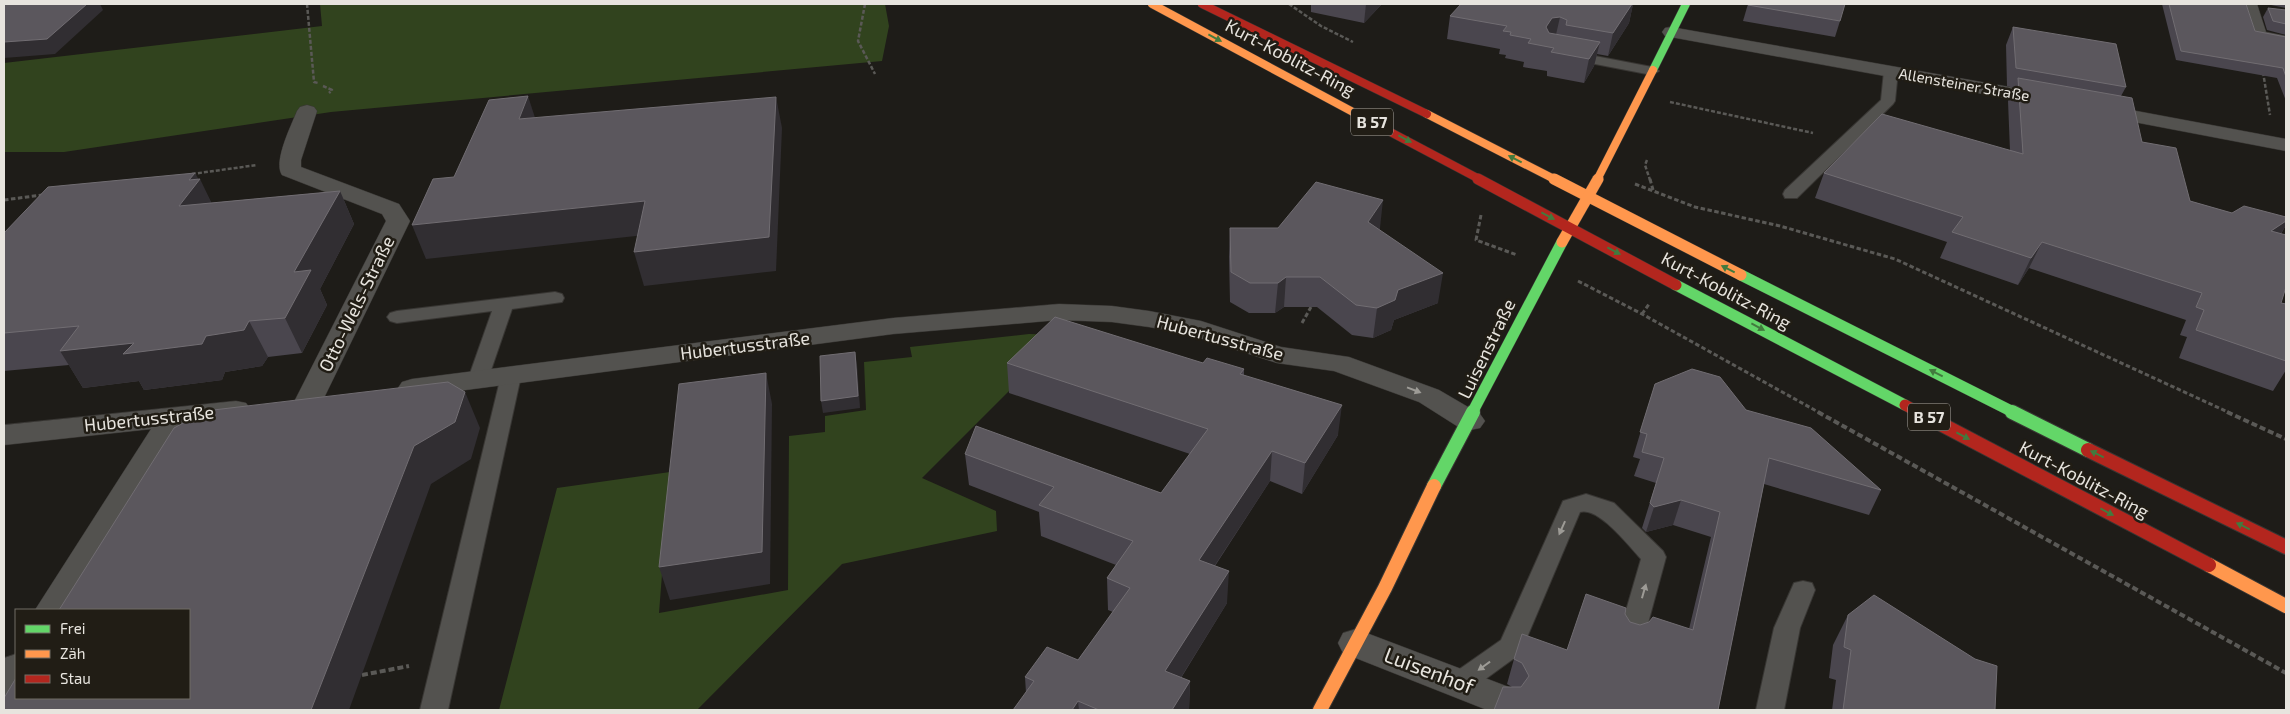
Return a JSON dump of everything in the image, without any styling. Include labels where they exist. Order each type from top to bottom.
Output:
[{"type":"main road","name":"Kurt-Koblitz-Ring","points":[[1152,4],[1571,229],[2286,606]]},
{"type":"main road","name":"Kurt-Koblitz-Ring","points":[[1202,4],[1366,83],[2004,408],[2286,547]]},
{"type":"main road","name":"Luisenstraße","points":[[1320,710],[1356,643],[1416,520],[1470,421],[1533,293],[1603,171],[1686,4]]},
{"type":"street","points":[[2248,6],[2268,11]]},
{"type":"street","points":[[2248,6],[2258,36],[2286,41]]},
{"type":"street","name":"Allensteiner Straße","points":[[1671,32],[2280,144]]},
{"type":"street","points":[[290,160],[308,111]]},
{"type":"street","name":"Otto-Wels-Straße","points":[[290,160],[290,170],[391,209],[398,221],[309,400]]},
{"type":"street","name":"Hubertusstraße","points":[[384,391],[893,326],[1058,312],[1112,314],[1183,325],[1277,355],[1339,363],[1368,372],[1429,396],[1470,421]]},
{"type":"street","name":"Hubertusstraße","points":[[4,435],[172,418],[337,397]]},
{"type":"street","points":[[53,609],[172,418]]},
{"type":"street","name":"Luisenhof","points":[[1356,643],[1501,700]]},
{"type":"street","points":[[4,688],[15,670]]},
{"type":"lane","points":[[1567,52],[1597,57],[1652,71]]},
{"type":"lane","points":[[1791,194],[1888,101],[1892,72]]},
{"type":"lane","points":[[397,317],[555,298]]},
{"type":"lane","points":[[478,379],[504,304]]},
{"type":"lane","points":[[434,710],[511,376]]},
{"type":"lane","points":[[1460,684],[1510,646],[1571,508],[1586,502],[1606,509],[1654,557],[1631,638]]},
{"type":"lane","points":[[1770,710],[1787,628],[1803,590]]},
{"type":"path","points":[[308,4],[314,82],[332,90],[308,111]]},
{"type":"path","points":[[864,4],[858,41],[875,74]]},
{"type":"path","points":[[2258,36],[2280,144]]},
{"type":"path","points":[[1670,102],[1790,127],[1846,142]]},
{"type":"path","points":[[191,174],[290,160]]},
{"type":"path","points":[[1603,171],[1695,207],[1780,226],[1895,259],[2286,439]]},
{"type":"path","points":[[4,200],[43,194]]},
{"type":"path","points":[[1482,207],[1476,240],[1526,258]]},
{"type":"path","points":[[1570,277],[1668,328],[2286,672]]},
{"type":"path","points":[[1302,323],[1311,307]]},
{"type":"path","points":[[362,676],[446,659]]},
{"type":"green space","points":[[320,4],[885,4],[889,26],[882,61],[331,112],[64,152],[4,152],[4,63],[322,26]]},
{"type":"green space","points":[[1029,334],[1065,335],[922,478],[996,511],[997,531],[842,564],[697,710],[499,710],[557,488],[670,472],[659,613],[788,590],[789,436],[825,432],[825,416],[866,410],[864,362],[912,357],[910,347]]},
{"type":"building","points":[[4,4],[87,4],[47,39],[4,42]]},
{"type":"building","points":[[1461,4],[1632,4],[1613,33],[1566,25],[1567,20],[1560,17],[1552,18],[1546,27],[1549,33],[1600,42],[1589,59],[1551,52],[1554,48],[1528,43],[1531,39],[1510,35],[1511,32],[1503,31],[1507,26],[1450,16]]},
{"type":"building","points":[[1748,4],[1845,4],[1840,21]]},
{"type":"building","points":[[2169,4],[2246,4],[2255,31],[2286,37],[2286,77],[2283,68],[2181,51]]},
{"type":"building","points":[[2268,8],[2286,10],[2286,24],[2273,21]]},
{"type":"building","points":[[2013,27],[2116,44],[2126,87],[2016,68]]},
{"type":"building","points":[[2018,78],[2132,98],[2142,142],[2176,148],[2190,201],[2232,213],[2244,206],[2286,217],[2286,221],[2271,231],[2286,235],[2286,287],[2281,303],[2286,304],[2286,361],[2196,330],[2204,310],[2196,307],[2202,293],[2042,242],[2031,258],[1952,232],[1963,217],[1824,173],[1882,114],[2023,154]]},
{"type":"building","points":[[528,96],[519,119],[776,97],[769,237],[634,252],[645,201],[412,225],[433,179],[454,177],[489,100]]},
{"type":"building","points":[[195,173],[189,180],[200,179],[179,206],[340,191],[294,272],[311,270],[285,318],[249,321],[244,330],[206,336],[202,344],[123,354],[134,343],[60,351],[79,326],[4,333],[4,233],[48,187]]},
{"type":"building","points":[[1316,182],[1383,200],[1368,222],[1443,273],[1398,290],[1395,300],[1377,308],[1356,305],[1320,277],[1286,277],[1278,283],[1250,283],[1231,272],[1230,228],[1278,228]]},
{"type":"building","points":[[1055,317],[1203,363],[1207,358],[1244,369],[1240,374],[1342,405],[1305,463],[1272,451],[1199,560],[1229,571],[1165,671],[1190,681],[1172,710],[1099,710],[1078,701],[1072,710],[1013,710],[1034,681],[1025,677],[1047,647],[1078,660],[1130,588],[1107,578],[1133,541],[1039,505],[1054,487],[965,454],[976,426],[1161,493],[1208,429],[1007,363]]},
{"type":"building","points":[[855,352],[858,396],[821,401],[820,356]]},
{"type":"building","points":[[1692,369],[1720,377],[1746,410],[1811,428],[1881,490],[1769,458],[1718,710],[1494,710],[1503,687],[1521,687],[1529,676],[1522,663],[1514,659],[1522,634],[1567,650],[1586,594],[1626,608],[1625,614],[1630,622],[1640,625],[1649,622],[1653,617],[1693,630],[1720,512],[1681,500],[1654,507],[1650,503],[1664,458],[1642,452],[1647,434],[1640,432],[1655,384]]},
{"type":"building","points":[[766,373],[762,552],[659,567],[679,384]]},
{"type":"building","points":[[448,382],[465,392],[455,422],[414,446],[311,710],[4,710],[4,698],[15,680],[15,699],[190,699],[190,609],[60,609],[174,428],[205,411]]},
{"type":"building","points":[[1874,595],[1975,659],[1997,666],[1995,710],[1843,710],[1851,650],[1844,647],[1848,615]]},
{"type":"traffic: fast","points":[[1653,70],[1686,4]]},
{"type":"traffic: fast","points":[[1434,486],[1562,242]]},
{"type":"traffic: fast","points":[[1741,275],[2088,450]]},
{"type":"traffic: fast","points":[[1676,285],[1905,405]]},
{"type":"traffic: slow","points":[[1152,4],[1379,126]]},
{"type":"traffic: slow","points":[[1562,242],[1610,158],[1653,70]]},
{"type":"traffic: slow","points":[[1427,114],[1741,275]]},
{"type":"traffic: slow","points":[[1320,710],[1385,588],[1416,520],[1434,486]]},
{"type":"traffic: slow","points":[[2209,565],[2286,606]]},
{"type":"traffic: jam","points":[[1202,4],[1427,114]]},
{"type":"traffic: jam","points":[[1379,126],[1676,285]]},
{"type":"traffic: jam","points":[[1905,405],[2209,565]]},
{"type":"traffic: jam","points":[[2088,450],[2286,547]]}]
